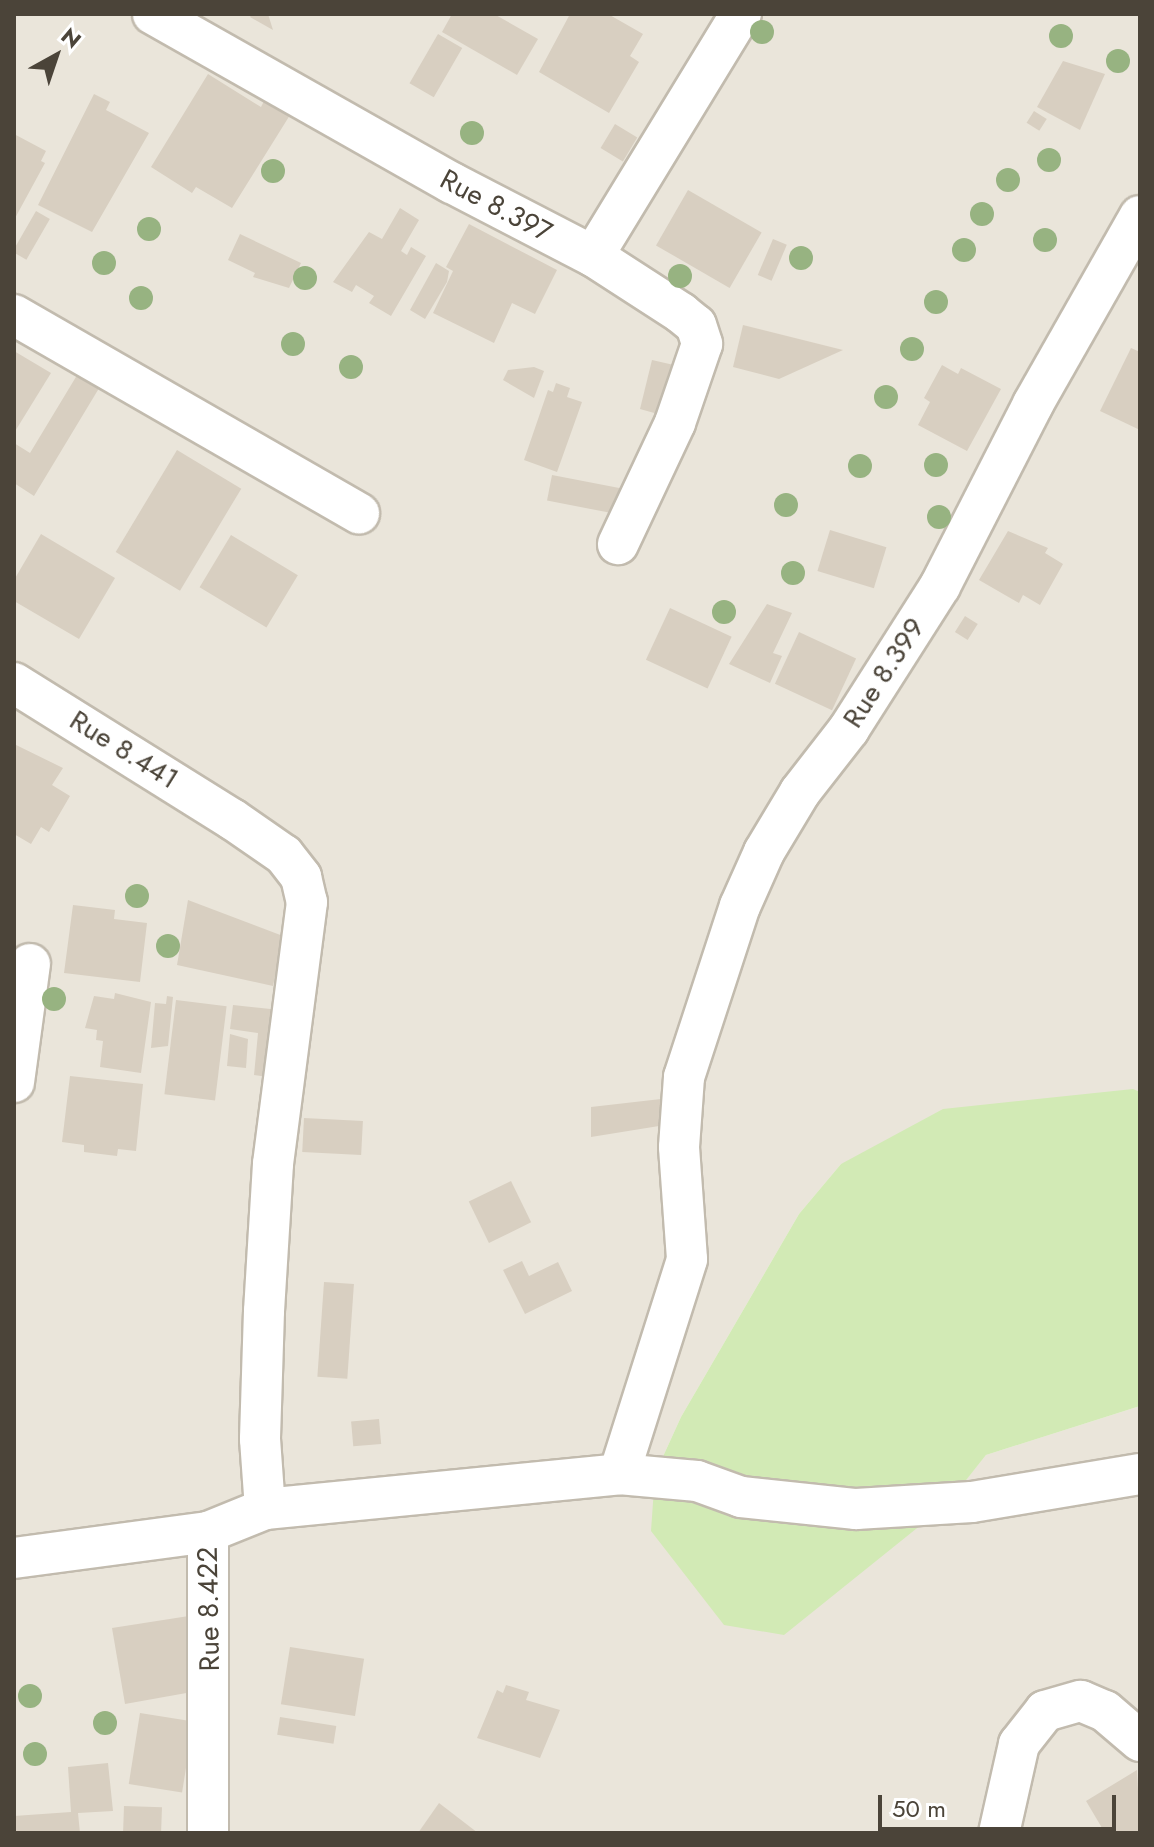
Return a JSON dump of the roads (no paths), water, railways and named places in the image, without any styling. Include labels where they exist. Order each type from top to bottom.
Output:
[{"type":"street","name":"Rue 8.397","points":[[153,14],[452,183],[593,256],[696,325],[702,344],[675,423],[618,544]]},
{"type":"street","points":[[593,256],[741,14]]},
{"type":"street","name":"Rue 8.399","points":[[619,1474],[687,1259],[679,1113],[693,1036],[764,852],[940,586],[1033,404],[1140,216]]},
{"type":"street","points":[[14,315],[359,513]]},
{"type":"street","name":"Rue 8.441","points":[[14,683],[232,819],[284,855],[301,877],[307,902],[273,1164],[261,1367],[265,1509]]},
{"type":"street","points":[[14,1082],[30,964]]},
{"type":"street","points":[[208,1532],[265,1509],[619,1474],[697,1481],[741,1497],[856,1509],[972,1502],[1140,1474]]},
{"type":"street","name":"Rue 8.422","points":[[14,1558],[208,1532],[208,1833]]},
{"type":"street","points":[[999,1833],[1019,1744],[1045,1711],[1081,1701],[1105,1711],[1140,1741]]}]
